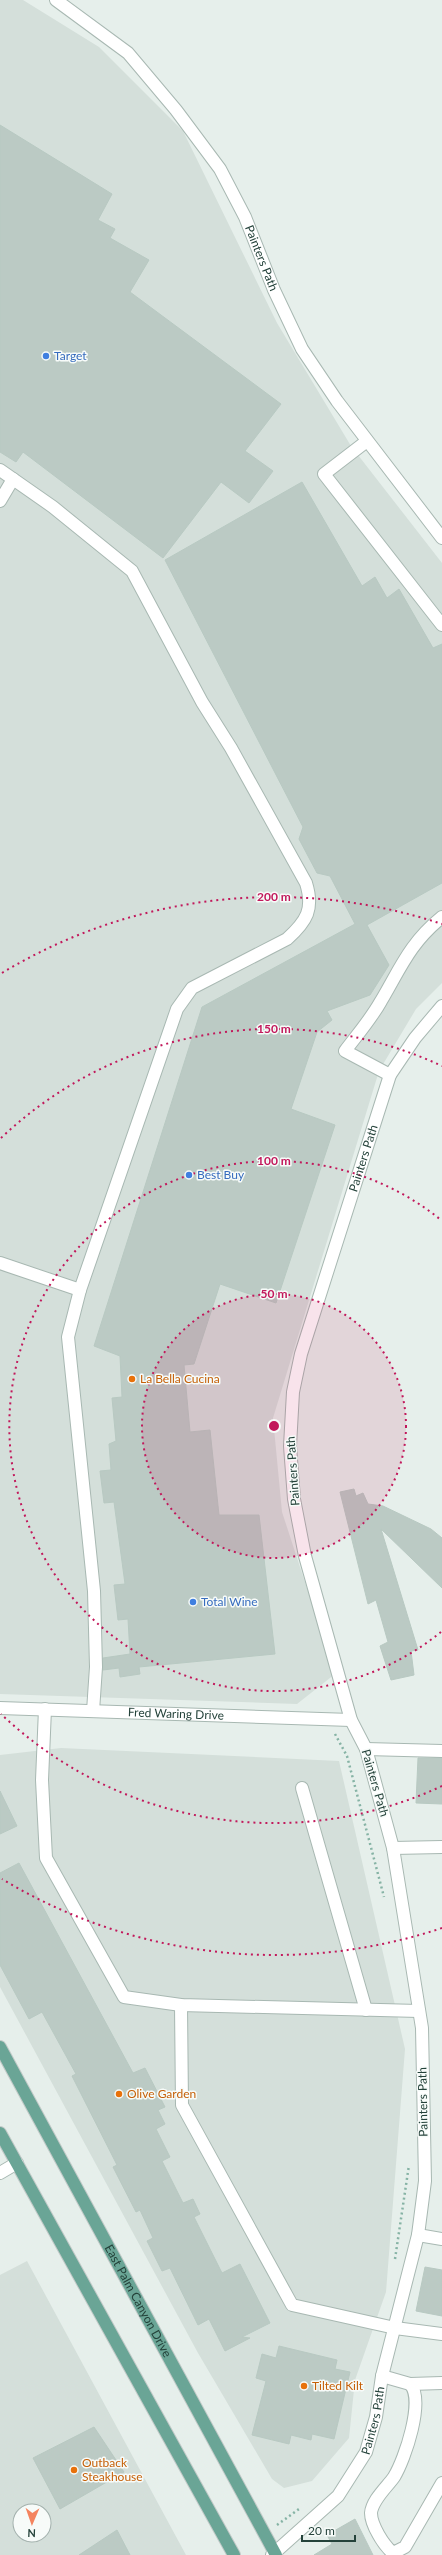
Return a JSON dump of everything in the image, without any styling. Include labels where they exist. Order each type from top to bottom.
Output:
[{"type":"main road","name":"East Palm Canyon Drive","points":[[0,2047],[274,2554]]},
{"type":"main road","points":[[0,2133],[234,2555]]},
{"type":"street","name":"Painters Path","points":[[56,0],[128,53],[176,110],[220,169],[245,217],[274,290],[302,348],[367,441],[442,538]]},
{"type":"street","points":[[367,441],[324,474],[441,623]]},
{"type":"street","points":[[0,470],[53,507],[132,571],[202,702],[231,748],[306,883],[311,900],[303,922],[287,939],[192,988],[177,1009],[80,1290],[68,1337],[94,1591],[96,1667],[93,1711]]},
{"type":"street","points":[[0,501],[13,479]]},
{"type":"street","points":[[390,1075],[345,1051],[381,1002],[400,963],[425,930],[442,916]]},
{"type":"street","name":"Painters Path","points":[[274,2554],[338,2496],[366,2452],[376,2417],[382,2376],[396,2328],[418,2235],[425,2180],[422,2028],[393,1848],[366,1749],[351,1720],[305,1556],[294,1499],[290,1446],[293,1392],[301,1354],[390,1075],[415,1038],[442,1006]]},
{"type":"street","points":[[0,1264],[80,1290]]},
{"type":"street","name":"Fred Waring Drive","points":[[0,1708],[351,1720]]},
{"type":"street","points":[[45,1709],[43,1804],[46,1858],[124,1997],[180,2005],[419,2011]]},
{"type":"street","points":[[366,1749],[442,1751]]},
{"type":"street","points":[[302,1788],[366,2010]]},
{"type":"street","points":[[393,1848],[442,1846]]},
{"type":"street","points":[[180,2005],[182,2105],[292,2304],[396,2328],[442,2334]]},
{"type":"street","points":[[0,2173],[17,2163]]},
{"type":"street","points":[[418,2235],[442,2239]]},
{"type":"street","points":[[382,2376],[410,2384],[442,2383]]},
{"type":"street","points":[[410,2384],[415,2390],[417,2400],[405,2456],[394,2476],[374,2504],[371,2513],[373,2521],[388,2549],[394,2553],[405,2548],[442,2484]]},
{"type":"path","points":[[347,1756],[386,1905]]},
{"type":"path","points":[[394,2264],[404,2210],[409,2157]]},
{"type":"path","points":[[288,2517],[300,2508]]},
{"type":"shaded area","points":[[0,0],[23,0],[99,47],[183,131],[277,323],[351,446],[442,563],[442,983],[416,1009],[379,1071],[273,1418],[282,1512],[335,1674],[297,1704],[0,1694]]},
{"type":"shaded area","points":[[61,1748],[339,1761],[405,2049],[386,2292],[355,2380],[349,2438],[312,2481],[284,2488],[272,2479],[198,2353],[0,1987],[0,1755]]},
{"type":"shaded area","points":[[27,2261],[186,2555],[0,2555],[0,2275]]},
{"type":"building","points":[[0,125],[112,194],[98,220],[115,229],[110,238],[149,260],[130,292],[281,404],[245,451],[273,471],[249,503],[221,482],[163,558],[23,452],[16,462],[0,452]]},
{"type":"building","points":[[302,482],[362,586],[375,577],[387,598],[399,589],[433,648],[442,644],[442,883],[367,925],[389,965],[370,995],[327,1011],[332,1020],[317,1032],[291,1109],[335,1125],[276,1303],[220,1284],[194,1364],[184,1365],[190,1432],[210,1430],[219,1515],[259,1515],[275,1654],[139,1667],[140,1674],[120,1677],[119,1668],[103,1670],[103,1658],[130,1654],[128,1619],[118,1620],[114,1585],[125,1584],[114,1502],[104,1503],[100,1471],[111,1470],[109,1444],[116,1441],[112,1398],[122,1397],[120,1356],[94,1346],[202,1007],[355,924],[330,876],[317,873],[299,839],[303,827],[165,560]]},
{"type":"building","points":[[354,1489],[356,1496],[363,1493],[368,1504],[383,1506],[431,1529],[442,1538],[442,1588],[381,1529],[418,1650],[411,1651],[414,1675],[391,1680],[380,1646],[388,1642],[376,1600],[368,1604],[340,1492]]},
{"type":"building","points":[[418,1758],[442,1758],[442,1804],[416,1803]]},
{"type":"building","points":[[0,1791],[17,1826],[0,1834]]},
{"type":"building","points":[[19,1863],[133,2073],[145,2068],[165,2107],[158,2110],[165,2124],[156,2129],[170,2157],[162,2161],[183,2203],[193,2199],[200,2214],[194,2217],[222,2273],[240,2264],[270,2323],[242,2337],[250,2338],[225,2351],[209,2319],[198,2325],[170,2268],[162,2271],[147,2241],[153,2238],[140,2210],[136,2212],[113,2167],[117,2165],[72,2076],[76,2074],[42,2012],[29,2019],[0,1965],[0,1873]]},
{"type":"building","points":[[425,2267],[442,2270],[442,2316],[416,2311]]},
{"type":"building","points":[[279,2346],[337,2360],[335,2369],[350,2372],[334,2439],[312,2434],[311,2440],[291,2435],[289,2444],[252,2435],[266,2381],[256,2378],[262,2354],[276,2358]]},
{"type":"building","points":[[94,2427],[124,2472],[60,2509],[33,2458]]},
{"type":"building","points":[[355,2519],[373,2555],[314,2555],[332,2544],[327,2535]]},
{"type":"building","points":[[117,2530],[130,2555],[79,2555]]},
{"type":"place","name":"Target","points":[[46,356]]},
{"type":"place","name":"Best Buy","points":[[189,1175]]},
{"type":"place","name":"La Bella Cucina","points":[[132,1379]]},
{"type":"place","name":"Total Wine","points":[[193,1602]]},
{"type":"place","name":"Olive Garden","points":[[119,2094]]},
{"type":"place","name":"Tilted Kilt","points":[[304,2386]]},
{"type":"place","name":"Outback Steakhouse","points":[[74,2470]]}]
